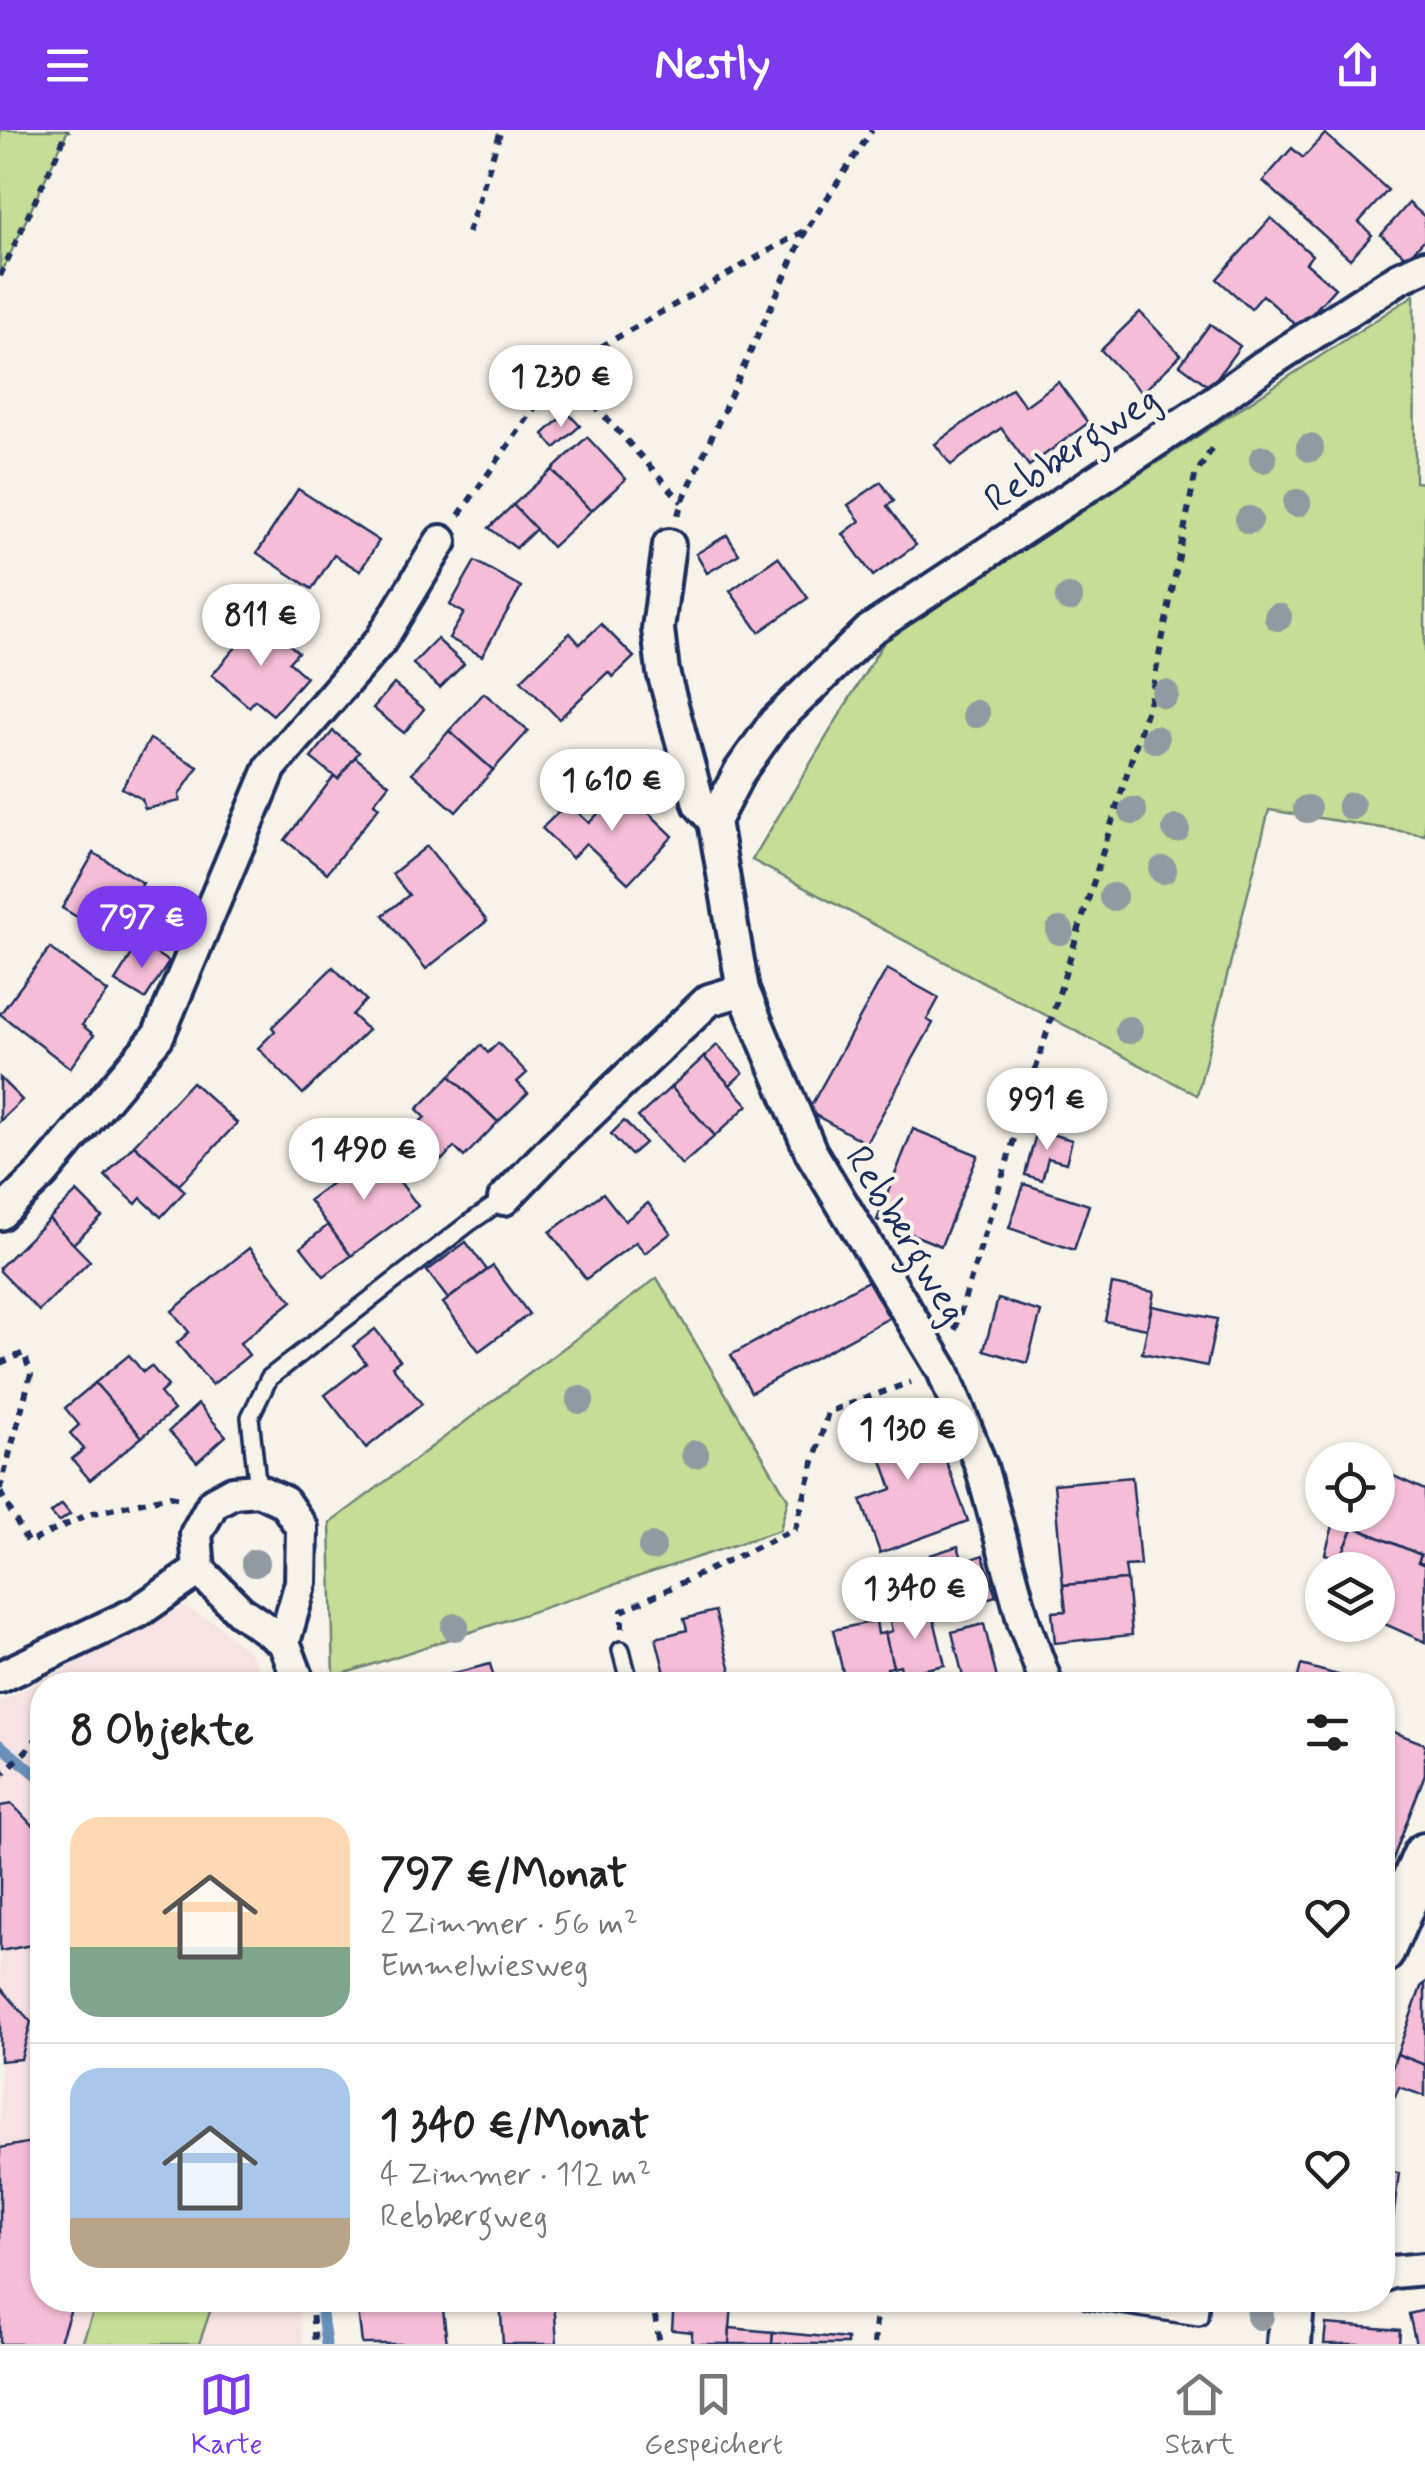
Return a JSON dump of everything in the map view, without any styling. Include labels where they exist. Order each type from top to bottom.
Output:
[{"type":"main road","points":[[1395,1924],[1423,1864]]},
{"type":"main road","points":[[1289,2344],[1291,2312]]},
{"type":"street","name":"Rebbergweg","points":[[714,821],[740,770],[775,722],[870,630],[1265,365],[1399,278],[1425,266]]},
{"type":"street","points":[[0,1214],[42,1174],[158,1036],[272,766],[381,640],[441,541]]},
{"type":"street","name":"Rebbergweg","points":[[669,545],[658,629],[664,672],[698,804],[714,821],[744,990],[811,1152],[943,1371],[981,1466],[1024,1623],[1043,1672]]},
{"type":"street","points":[[504,1198],[710,1000],[744,990]]},
{"type":"street","points":[[284,1642],[301,1582],[302,1528],[284,1502],[258,1490],[233,1492],[213,1503],[196,1534],[198,1570],[240,1611],[284,1642],[295,1672]]},
{"type":"street","points":[[0,1677],[138,1612],[198,1570]]},
{"type":"street","points":[[1395,2272],[1425,2269]]},
{"type":"lane","points":[[258,1490],[250,1417],[269,1378],[504,1198]]},
{"type":"lane","points":[[621,1650],[627,1672]]},
{"type":"lane","points":[[1166,2312],[1199,2317],[1200,2312]]},
{"type":"path","points":[[0,276],[68,130]]},
{"type":"path","points":[[468,233],[501,130]]},
{"type":"path","points":[[669,545],[682,502],[807,230],[872,130]]},
{"type":"path","points":[[441,541],[562,369],[807,230]]},
{"type":"path","points":[[562,369],[682,502]]},
{"type":"path","points":[[621,1650],[622,1611],[795,1529],[828,1412],[943,1371],[1151,696],[1195,476],[1225,428]]},
{"type":"path","points":[[0,1362],[24,1354],[30,1374],[0,1491],[28,1544],[89,1514],[170,1496],[213,1503]]},
{"type":"path","points":[[0,1776],[30,1746]]},
{"type":"path","points":[[311,2312],[314,2344]]},
{"type":"path","points":[[654,2312],[660,2344]]},
{"type":"path","points":[[874,2344],[877,2312]]},
{"type":"shaded area","points":[[184,1607],[214,1622],[252,1655],[260,1672],[58,1672]]},
{"type":"shaded area","points":[[30,1687],[30,2312],[300,2312],[303,2344],[0,2344],[0,1702]]},
{"type":"green space","points":[[0,130],[68,130],[0,276]]},
{"type":"green space","points":[[1414,295],[1415,482],[1425,483],[1425,835],[1269,810],[1197,1095],[752,860],[885,640]]},
{"type":"green space","points":[[657,1278],[788,1499],[780,1530],[349,1672],[334,1672],[330,1523]]},
{"type":"green space","points":[[93,2312],[210,2312],[199,2344],[82,2344]]},
{"type":"building","points":[[1325,134],[1388,190],[1359,222],[1372,235],[1350,259],[1263,181],[1292,148],[1303,158]]},
{"type":"building","points":[[1409,203],[1425,217],[1425,239],[1407,258],[1381,235]]},
{"type":"building","points":[[1271,218],[1312,255],[1306,263],[1335,288],[1299,328],[1263,295],[1251,309],[1217,279]]},
{"type":"building","points":[[1140,312],[1181,355],[1142,393],[1101,350]]},
{"type":"building","points":[[1210,324],[1240,346],[1210,387],[1180,365]]},
{"type":"building","points":[[1058,382],[1088,423],[1029,466],[1001,428],[951,465],[935,444],[1012,388],[1025,406]]},
{"type":"building","points":[[567,412],[580,426],[555,448],[543,434]]},
{"type":"building","points":[[587,437],[626,479],[591,511],[552,470]]},
{"type":"building","points":[[552,470],[591,511],[552,547],[513,505]]},
{"type":"building","points":[[881,482],[894,501],[887,506],[916,545],[873,576],[843,534],[860,521],[848,505]]},
{"type":"building","points":[[298,489],[379,541],[360,571],[334,555],[312,589],[257,553]]},
{"type":"building","points":[[513,505],[536,529],[516,548],[489,528]]},
{"type":"building","points":[[727,535],[739,554],[707,573],[696,554]]},
{"type":"building","points":[[778,557],[808,598],[759,632],[730,591]]},
{"type":"building","points":[[475,561],[521,587],[482,656],[449,638],[464,613],[450,605]]},
{"type":"building","points":[[260,619],[298,652],[289,662],[306,677],[273,715],[255,700],[249,707],[212,675]]},
{"type":"building","points":[[601,624],[634,657],[613,677],[608,672],[559,719],[521,680],[570,633],[580,644]]},
{"type":"building","points":[[437,639],[464,664],[440,688],[413,664]]},
{"type":"building","points":[[394,684],[424,709],[404,733],[373,708]]},
{"type":"building","points":[[484,693],[528,731],[493,770],[449,731]]},
{"type":"building","points":[[333,731],[359,752],[338,779],[311,758]]},
{"type":"building","points":[[449,731],[493,770],[456,812],[412,773]]},
{"type":"building","points":[[150,739],[198,767],[179,795],[180,801],[145,809],[142,799],[122,788]]},
{"type":"building","points":[[355,757],[389,784],[374,803],[379,807],[327,873],[285,840],[334,776],[338,779]]},
{"type":"building","points":[[623,788],[673,836],[628,883],[586,843],[572,858],[542,828],[568,803],[589,823]]},
{"type":"building","points":[[427,846],[487,921],[426,969],[383,915],[409,895],[392,874]]},
{"type":"building","points":[[94,853],[143,883],[111,937],[62,908]]},
{"type":"building","points":[[139,943],[169,962],[145,999],[115,981]]},
{"type":"building","points":[[50,948],[108,992],[82,1025],[94,1035],[70,1068],[0,1014]]},
{"type":"building","points":[[333,967],[366,1000],[352,1015],[368,1030],[303,1094],[258,1048],[275,1031],[272,1027]]},
{"type":"building","points":[[887,969],[939,998],[927,1020],[933,1023],[866,1143],[808,1111]]},
{"type":"building","points":[[498,1043],[527,1073],[517,1082],[528,1093],[498,1122],[450,1076],[481,1045],[488,1053]]},
{"type":"building","points":[[717,1045],[743,1073],[730,1085],[704,1057]]},
{"type":"building","points":[[704,1057],[748,1105],[715,1136],[671,1087]]},
{"type":"building","points":[[450,1076],[498,1122],[464,1157],[454,1147],[442,1160],[413,1129],[425,1117],[417,1109]]},
{"type":"building","points":[[0,1078],[22,1100],[0,1121]]},
{"type":"building","points":[[192,1082],[237,1123],[179,1185],[134,1145]]},
{"type":"building","points":[[671,1087],[715,1136],[682,1165],[638,1117]]},
{"type":"building","points":[[624,1121],[645,1143],[631,1155],[611,1134]]},
{"type":"building","points":[[913,1129],[978,1155],[941,1246],[877,1220]]},
{"type":"building","points":[[1037,1130],[1072,1140],[1066,1163],[1048,1158],[1042,1180],[1025,1175]]},
{"type":"building","points":[[134,1145],[185,1191],[161,1217],[141,1198],[136,1204],[105,1176]]},
{"type":"building","points":[[376,1150],[418,1206],[351,1256],[309,1200]]},
{"type":"building","points":[[1024,1184],[1089,1205],[1074,1250],[1009,1228]]},
{"type":"building","points":[[77,1192],[102,1217],[73,1244],[49,1219]]},
{"type":"building","points":[[603,1193],[625,1221],[648,1203],[671,1233],[645,1253],[636,1242],[586,1279],[550,1232]]},
{"type":"building","points":[[49,1219],[90,1261],[39,1311],[0,1267]]},
{"type":"building","points":[[328,1225],[351,1256],[324,1276],[301,1247]]},
{"type":"building","points":[[466,1242],[487,1270],[448,1299],[427,1271]]},
{"type":"building","points":[[249,1248],[292,1301],[240,1343],[249,1355],[212,1385],[177,1343],[189,1332],[172,1311]]},
{"type":"building","points":[[493,1266],[529,1314],[479,1351],[443,1303]]},
{"type":"building","points":[[868,1281],[889,1318],[751,1392],[731,1355]]},
{"type":"building","points":[[1112,1284],[1154,1292],[1147,1329],[1105,1321]]},
{"type":"building","points":[[998,1299],[1041,1312],[1027,1363],[984,1350]]},
{"type":"building","points":[[1152,1306],[1217,1319],[1207,1366],[1142,1353]]},
{"type":"building","points":[[375,1329],[400,1360],[392,1366],[422,1404],[366,1448],[325,1395],[366,1363],[353,1346]]},
{"type":"building","points":[[129,1355],[143,1372],[151,1366],[168,1386],[160,1393],[174,1410],[142,1437],[95,1383]]},
{"type":"building","points":[[95,1383],[142,1437],[90,1480],[72,1459],[84,1449],[70,1433],[79,1425],[65,1408]]},
{"type":"building","points":[[198,1404],[226,1436],[197,1462],[169,1431]]},
{"type":"building","points":[[895,1408],[906,1438],[934,1428],[968,1521],[880,1553],[861,1500],[892,1489],[878,1449],[859,1456],[848,1425]]},
{"type":"building","points":[[1132,1477],[1140,1565],[1125,1566],[1127,1580],[1063,1585],[1054,1484]]},
{"type":"building","points":[[1395,1477],[1425,1490],[1425,1565],[1418,1562],[1421,1555],[1366,1532],[1395,1532]]},
{"type":"building","points":[[62,1504],[70,1514],[59,1522],[51,1513]]},
{"type":"building","points":[[1331,1532],[1352,1532],[1343,1552],[1326,1552]]},
{"type":"building","points":[[1352,1532],[1366,1532],[1421,1555],[1418,1562],[1425,1565],[1425,1642],[1395,1629],[1395,1552],[1343,1552]]},
{"type":"building","points":[[958,1546],[963,1562],[983,1555],[996,1596],[957,1608],[948,1578],[938,1582],[930,1555]]},
{"type":"building","points":[[1127,1580],[1132,1635],[1055,1643],[1052,1612],[1066,1611],[1063,1585]]},
{"type":"building","points":[[931,1607],[945,1665],[912,1672],[902,1672],[900,1665],[893,1667],[885,1633],[892,1631],[889,1617]]},
{"type":"building","points":[[715,1611],[731,1672],[665,1672],[656,1638],[687,1630],[684,1619]]},
{"type":"building","points":[[876,1621],[878,1634],[885,1633],[893,1667],[887,1668],[888,1672],[843,1672],[833,1630]]},
{"type":"building","points":[[984,1624],[995,1672],[962,1672],[952,1632]]},
{"type":"building","points":[[490,1664],[492,1672],[459,1672]]},
{"type":"building","points":[[1301,1665],[1327,1672],[1299,1672]]},
{"type":"building","points":[[1395,1733],[1425,1744],[1425,1774],[1395,1854]]},
{"type":"building","points":[[12,1804],[30,1823],[30,1945],[0,1951],[0,1806]]},
{"type":"building","points":[[1425,1983],[1425,2065],[1397,2054]]},
{"type":"building","points":[[0,1987],[30,2026],[21,2059],[0,2061]]},
{"type":"building","points":[[1397,2054],[1425,2065],[1425,2096],[1399,2087],[1395,2097]]},
{"type":"building","points":[[30,2142],[30,2312],[70,2312],[59,2344],[0,2344],[0,2148]]},
{"type":"building","points":[[1395,2173],[1399,2173],[1395,2204]]},
{"type":"building","points":[[1425,2310],[1425,2344],[1416,2344],[1409,2314]]},
{"type":"building","points":[[358,2312],[443,2312],[447,2344],[362,2344]]},
{"type":"building","points":[[501,2312],[555,2312],[557,2344],[503,2344]]},
{"type":"building","points":[[673,2312],[731,2312],[729,2344],[692,2344],[692,2332],[672,2330]]},
{"type":"building","points":[[1326,2324],[1400,2330],[1399,2344],[1324,2344]]},
{"type":"building","points":[[730,2328],[773,2332],[772,2344],[729,2344]]},
{"type":"building","points":[[773,2332],[847,2339],[847,2344],[772,2344]]},
{"type":"waterway","points":[[0,1745],[30,1769]]},
{"type":"waterway","points":[[322,2312],[326,2344]]}]
